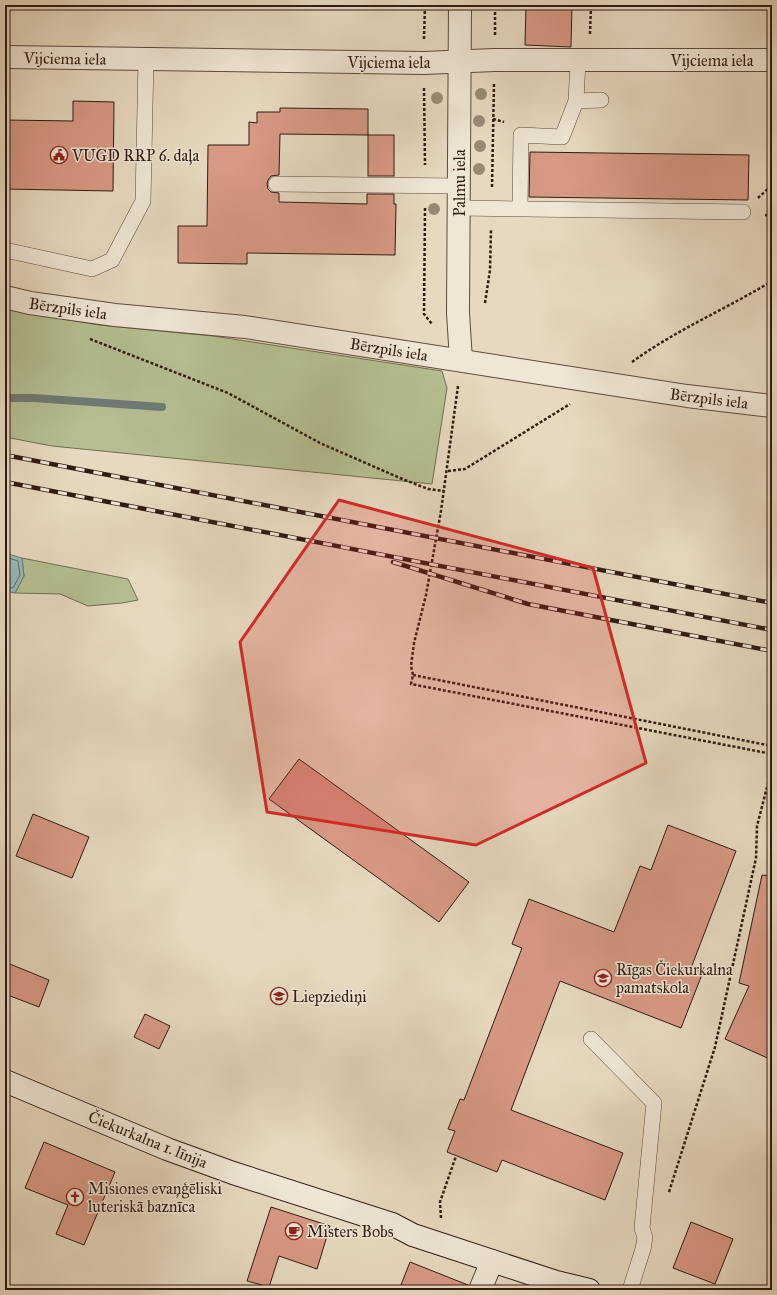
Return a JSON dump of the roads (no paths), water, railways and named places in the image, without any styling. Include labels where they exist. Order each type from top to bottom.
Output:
[{"type":"street","name":"Palmu iela","points":[[460,5],[458,313],[461,360]]},
{"type":"street","name":"Vijciema iela","points":[[5,57],[424,63],[494,60],[772,60]]},
{"type":"street","name":"Bērzpils iela","points":[[5,297],[30,303],[115,315],[245,326],[687,396],[772,406]]},
{"type":"street","name":"Čiekurkalna 1. līnija","points":[[5,1081],[167,1149],[392,1224],[413,1235],[556,1282],[589,1290]]},
{"type":"street","points":[[480,1290],[492,1261]]},
{"type":"lane","points":[[5,250],[92,269],[112,260],[143,201],[146,59]]},
{"type":"lane","points":[[520,208],[521,135],[562,137],[576,102],[578,60]]},
{"type":"lane","points":[[576,102],[601,100]]},
{"type":"lane","points":[[276,184],[459,186]]},
{"type":"lane","points":[[459,208],[743,212]]},
{"type":"lane","points":[[591,1040],[654,1103],[642,1228],[645,1238],[630,1290]]},
{"type":"water","points":[[5,553],[22,558],[24,576],[15,593],[5,591]]},
{"type":"waterway","points":[[5,398],[34,398],[162,407]]},
{"type":"railway","points":[[5,455],[772,603]]},
{"type":"railway","points":[[5,482],[772,630]]},
{"type":"railway","points":[[393,562],[528,604],[772,651]]},
{"type":"place","name":"VUGD RRP 6. daļa","points":[[59,155]]},
{"type":"place","name":"Rīgas Čiekurkalna pamatskola","points":[[603,978]]},
{"type":"place","name":"Liepziediņi","points":[[279,996]]},
{"type":"place","name":"Misiones evaņģēliski luteriskā baznīca","points":[[75,1197]]},
{"type":"place","name":"Misters Bobs","points":[[294,1231]]}]
